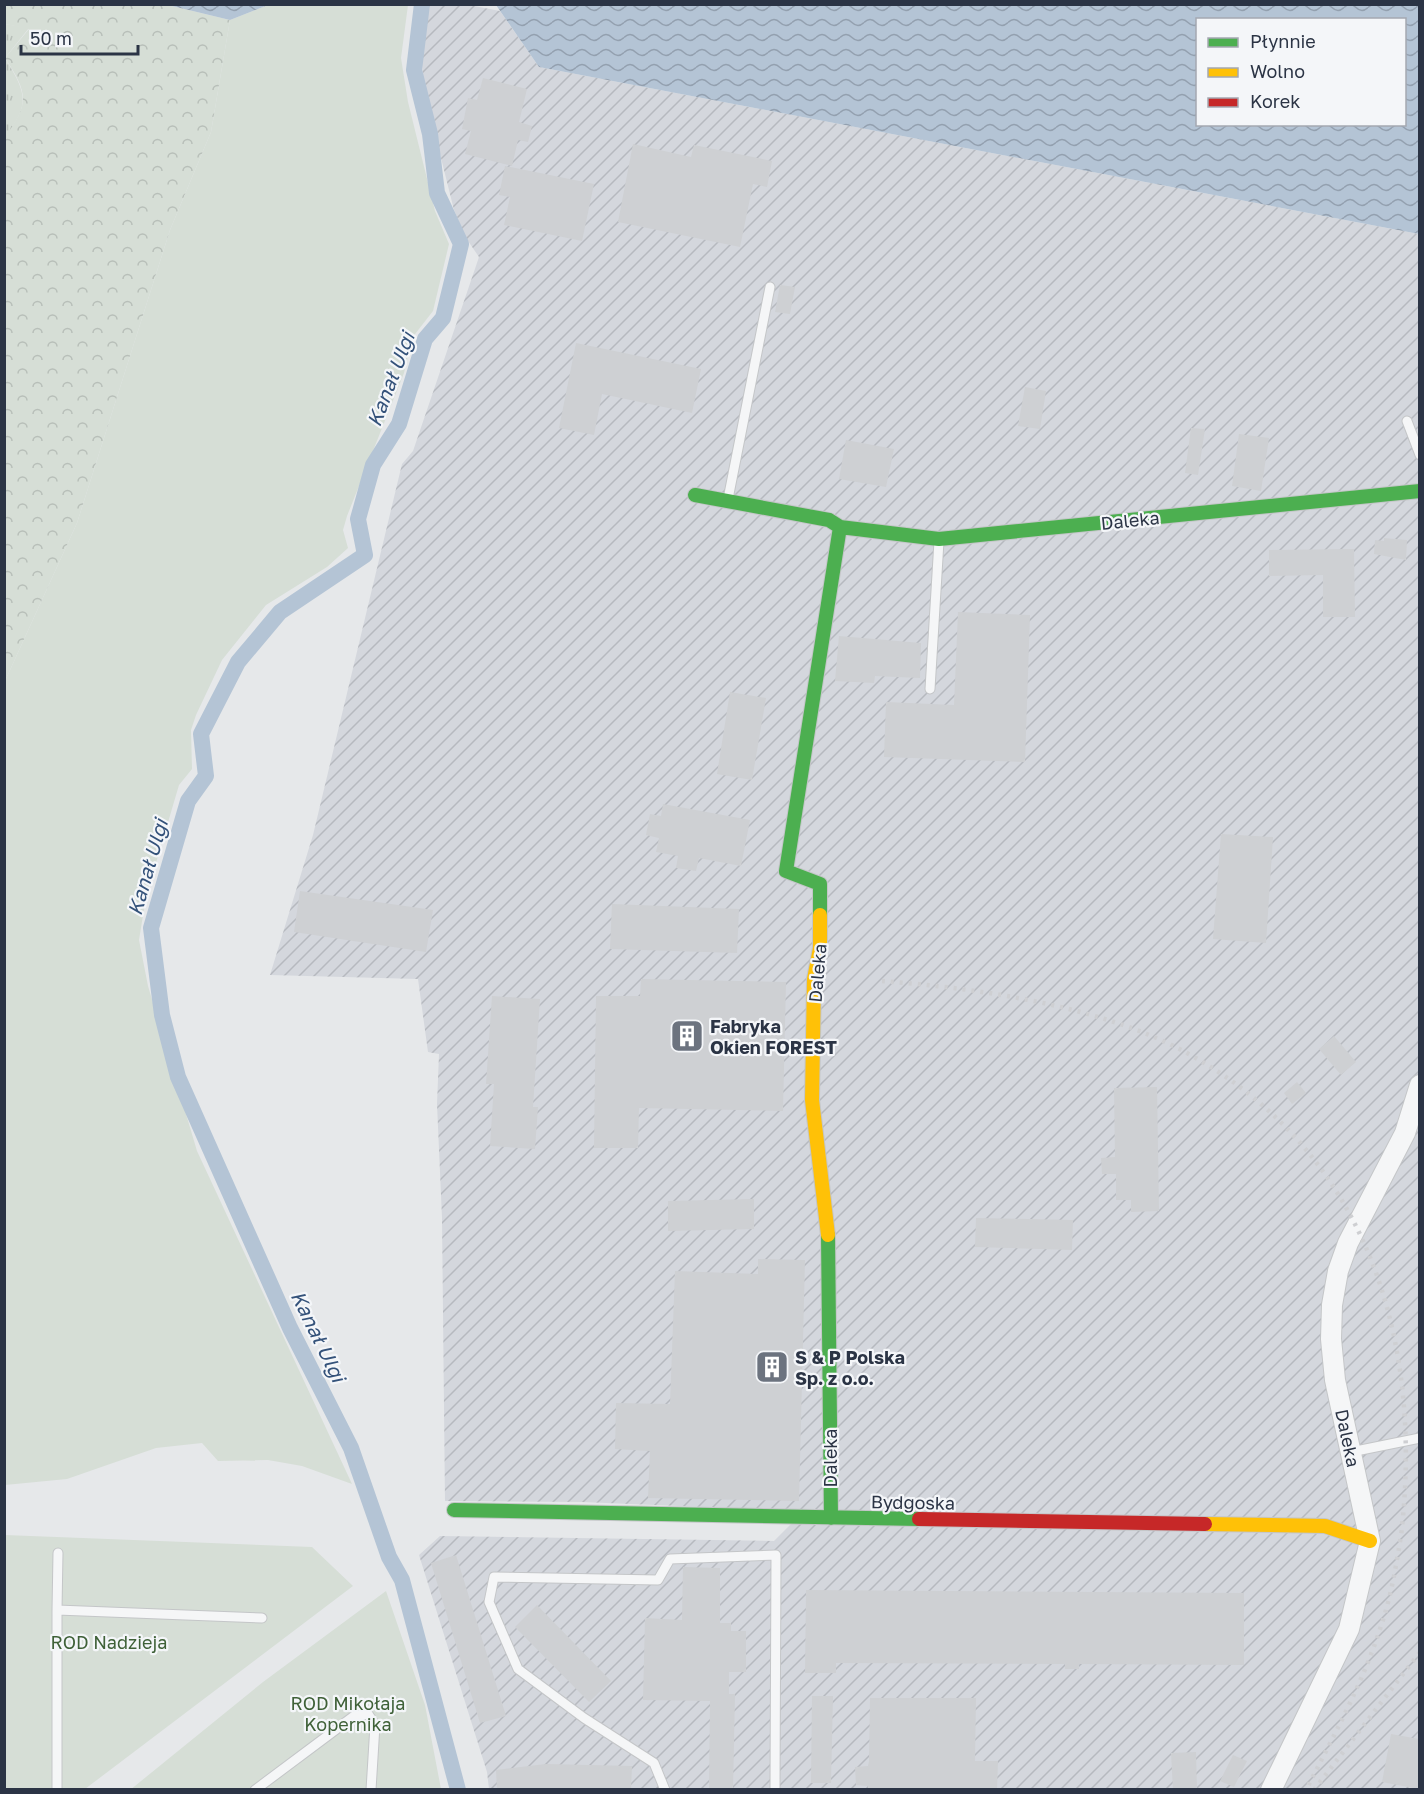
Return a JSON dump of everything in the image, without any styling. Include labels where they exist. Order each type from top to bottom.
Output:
[{"type":"street","name":"Daleka","points":[[695,495],[829,520],[840,527],[939,539],[1419,490]]},
{"type":"street","name":"Daleka","points":[[831,1518],[828,1235],[812,1100],[814,979],[820,948],[820,884],[786,871],[840,527]]},
{"type":"street","name":"Daleka","points":[[1271,1790],[1349,1629],[1370,1541],[1335,1380],[1330,1339],[1332,1305],[1338,1271],[1348,1243],[1405,1132],[1419,1085]]},
{"type":"street","name":"Bydgoska","points":[[454,1510],[1324,1527],[1370,1541]]},
{"type":"lane","points":[[728,501],[770,287]]},
{"type":"lane","points":[[1407,422],[1419,455]]},
{"type":"lane","points":[[930,690],[939,539]]},
{"type":"lane","points":[[1351,1452],[1419,1438]]},
{"type":"lane","points":[[57,1790],[58,1553]]},
{"type":"lane","points":[[664,1790],[654,1763],[584,1718],[518,1669],[489,1602],[494,1577],[658,1580],[670,1559],[776,1555],[775,1790]]},
{"type":"lane","points":[[57,1610],[262,1618]]},
{"type":"lane","points":[[255,1790],[354,1716],[368,1714],[375,1725],[371,1790]]},
{"type":"shaded area","points":[[427,5],[469,5],[500,11],[539,67],[1419,234],[1419,1789],[489,1789],[487,1772],[419,1555],[440,1536],[774,1541],[804,1511],[582,1502],[445,1501],[442,1218],[437,1104],[439,1054],[428,1052],[418,979],[270,975],[313,835],[402,464],[413,451],[479,257],[466,238],[454,210],[424,90],[421,53]]},
{"type":"green space","points":[[5,5],[168,5],[230,20],[211,132],[170,230],[77,523],[5,681],[4,136],[19,115],[23,97],[18,79],[5,58],[29,29],[5,24]]},
{"type":"green space","points":[[268,5],[408,5],[401,58],[408,102],[435,211],[449,244],[433,311],[412,338],[404,373],[347,516],[343,530],[348,548],[327,567],[266,605],[222,660],[196,715],[191,730],[192,769],[179,785],[146,897],[139,940],[148,986],[197,1151],[352,1484],[302,1466],[268,1460],[218,1461],[202,1443],[156,1448],[67,1479],[5,1485],[5,681],[77,523],[170,230],[211,132],[230,20]]},
{"type":"green space","points":[[5,24],[29,28],[5,58]]},
{"type":"green space","points":[[5,58],[23,97],[19,115],[5,136]]},
{"type":"green space","name":"ROD Nadzieja","points":[[5,1535],[312,1547],[353,1586],[85,1789],[5,1790]]},
{"type":"green space","name":"ROD Mikołaja Kopernika","points":[[386,1591],[425,1705],[441,1789],[130,1790],[263,1682]]},
{"type":"water","points":[[168,5],[268,5],[230,20]]},
{"type":"water","points":[[496,5],[1419,5],[1419,234],[539,67]]},
{"type":"building","points":[[483,78],[527,89],[519,122],[532,126],[528,142],[518,140],[512,166],[465,154],[471,131],[462,129],[468,98],[477,100]]},
{"type":"building","points":[[633,144],[691,157],[694,145],[772,161],[767,187],[753,184],[740,247],[618,222]]},
{"type":"building","points":[[505,166],[594,184],[582,241],[504,225],[510,197],[499,195]]},
{"type":"building","points":[[780,285],[795,287],[790,314],[775,312]]},
{"type":"building","points":[[576,343],[701,369],[692,413],[602,394],[594,435],[559,428]]},
{"type":"building","points":[[1025,387],[1046,391],[1040,429],[1018,426]]},
{"type":"building","points":[[1191,428],[1205,429],[1198,475],[1185,473]]},
{"type":"building","points":[[1239,434],[1269,438],[1261,491],[1232,486]]},
{"type":"building","points":[[846,440],[894,449],[886,487],[839,479]]},
{"type":"building","points":[[1384,538],[1407,540],[1406,560],[1374,554],[1375,540],[1384,541]]},
{"type":"building","points":[[1354,549],[1355,617],[1323,617],[1323,575],[1269,576],[1269,550]]},
{"type":"building","points":[[958,612],[1030,615],[1025,762],[884,757],[886,702],[954,705]]},
{"type":"building","points":[[839,636],[921,643],[920,678],[875,676],[874,683],[835,681]]},
{"type":"building","points":[[730,692],[766,698],[752,780],[717,774]]},
{"type":"building","points":[[663,804],[750,820],[741,866],[699,858],[696,871],[676,868],[678,856],[656,852],[659,838],[646,835],[650,814],[661,816]]},
{"type":"building","points":[[1221,834],[1273,837],[1266,943],[1213,939]]},
{"type":"building","points":[[300,891],[433,910],[426,952],[294,932]]},
{"type":"building","points":[[612,904],[739,909],[737,953],[610,949]]},
{"type":"building","points":[[641,979],[786,982],[783,1111],[639,1108],[638,1148],[594,1148],[596,996],[640,996]]},
{"type":"building","points":[[492,996],[540,999],[533,1107],[538,1107],[535,1149],[490,1146],[494,1084],[486,1084]]},
{"type":"building","points":[[1334,1036],[1356,1062],[1341,1075],[1319,1049]]},
{"type":"building","points":[[1297,1082],[1306,1093],[1292,1104],[1284,1093]]},
{"type":"building","points":[[1157,1087],[1159,1211],[1131,1212],[1131,1200],[1116,1200],[1116,1174],[1102,1174],[1101,1158],[1115,1157],[1114,1088]]},
{"type":"building","points":[[754,1199],[754,1229],[668,1231],[668,1201]]},
{"type":"building","points":[[976,1218],[1073,1220],[1072,1250],[975,1247]]},
{"type":"building","name":"S & P Polska Sp. z o.o.","points":[[758,1259],[805,1260],[799,1501],[648,1498],[650,1451],[615,1449],[616,1403],[670,1404],[675,1271],[758,1274]]},
{"type":"building","points":[[456,1555],[506,1716],[480,1723],[431,1563]]},
{"type":"building","points":[[683,1567],[720,1568],[720,1623],[731,1623],[731,1631],[746,1631],[746,1672],[729,1672],[729,1694],[735,1694],[733,1790],[709,1790],[710,1701],[643,1700],[645,1618],[682,1620]]},
{"type":"building","points":[[806,1590],[1244,1593],[1244,1665],[1079,1664],[1079,1669],[1065,1669],[1065,1664],[836,1663],[836,1673],[805,1673]]},
{"type":"building","points":[[537,1605],[611,1681],[589,1702],[515,1627]]},
{"type":"building","points":[[812,1696],[833,1696],[831,1783],[811,1783]]},
{"type":"building","points":[[870,1698],[976,1698],[975,1761],[998,1761],[997,1790],[868,1790],[868,1786],[856,1785],[855,1767],[868,1766],[869,1761]]},
{"type":"building","points":[[1391,1734],[1419,1739],[1419,1789],[1382,1782]]},
{"type":"building","points":[[1196,1752],[1197,1790],[1173,1790],[1171,1753]]},
{"type":"building","points":[[1233,1755],[1247,1761],[1234,1787],[1220,1781]]},
{"type":"building","points":[[546,1764],[632,1766],[631,1790],[497,1790],[496,1770]]},
{"type":"waterway","name":"Kanał Ulgi","points":[[422,4],[414,70],[430,134],[437,193],[461,244],[443,318],[425,339],[399,424],[373,465],[358,519],[365,555],[280,612],[238,662],[201,734],[206,776],[188,801],[151,928],[162,1015],[178,1077],[290,1328],[351,1448],[389,1557],[402,1580],[458,1790]]},
{"type":"railway","points":[[882,981],[997,994],[1038,1002],[1116,1022],[1152,1036],[1185,1052],[1247,1093],[1299,1141],[1339,1196],[1370,1257],[1391,1322],[1403,1391],[1406,1463],[1401,1536],[1385,1615],[1356,1689],[1306,1790]]},
{"type":"railway","points":[[1314,1790],[1420,1652]]},
{"type":"traffic: fast","points":[[840,527],[939,539],[1420,491]]},
{"type":"traffic: fast","points":[[695,495],[829,520],[840,527],[786,871],[820,884],[820,915]]},
{"type":"traffic: fast","points":[[828,1235],[831,1518]]},
{"type":"traffic: fast","points":[[454,1510],[919,1519]]},
{"type":"traffic: slow","points":[[820,915],[820,948],[814,979],[812,1100],[828,1235]]},
{"type":"traffic: slow","points":[[1205,1524],[1325,1526],[1370,1541]]},
{"type":"traffic: jam","points":[[919,1519],[1205,1524]]},
{"type":"place","name":"Fabryka Okien FOREST","points":[[687,1036]]},
{"type":"place","name":"S & P Polska Sp. z o.o.","points":[[772,1367]]}]
